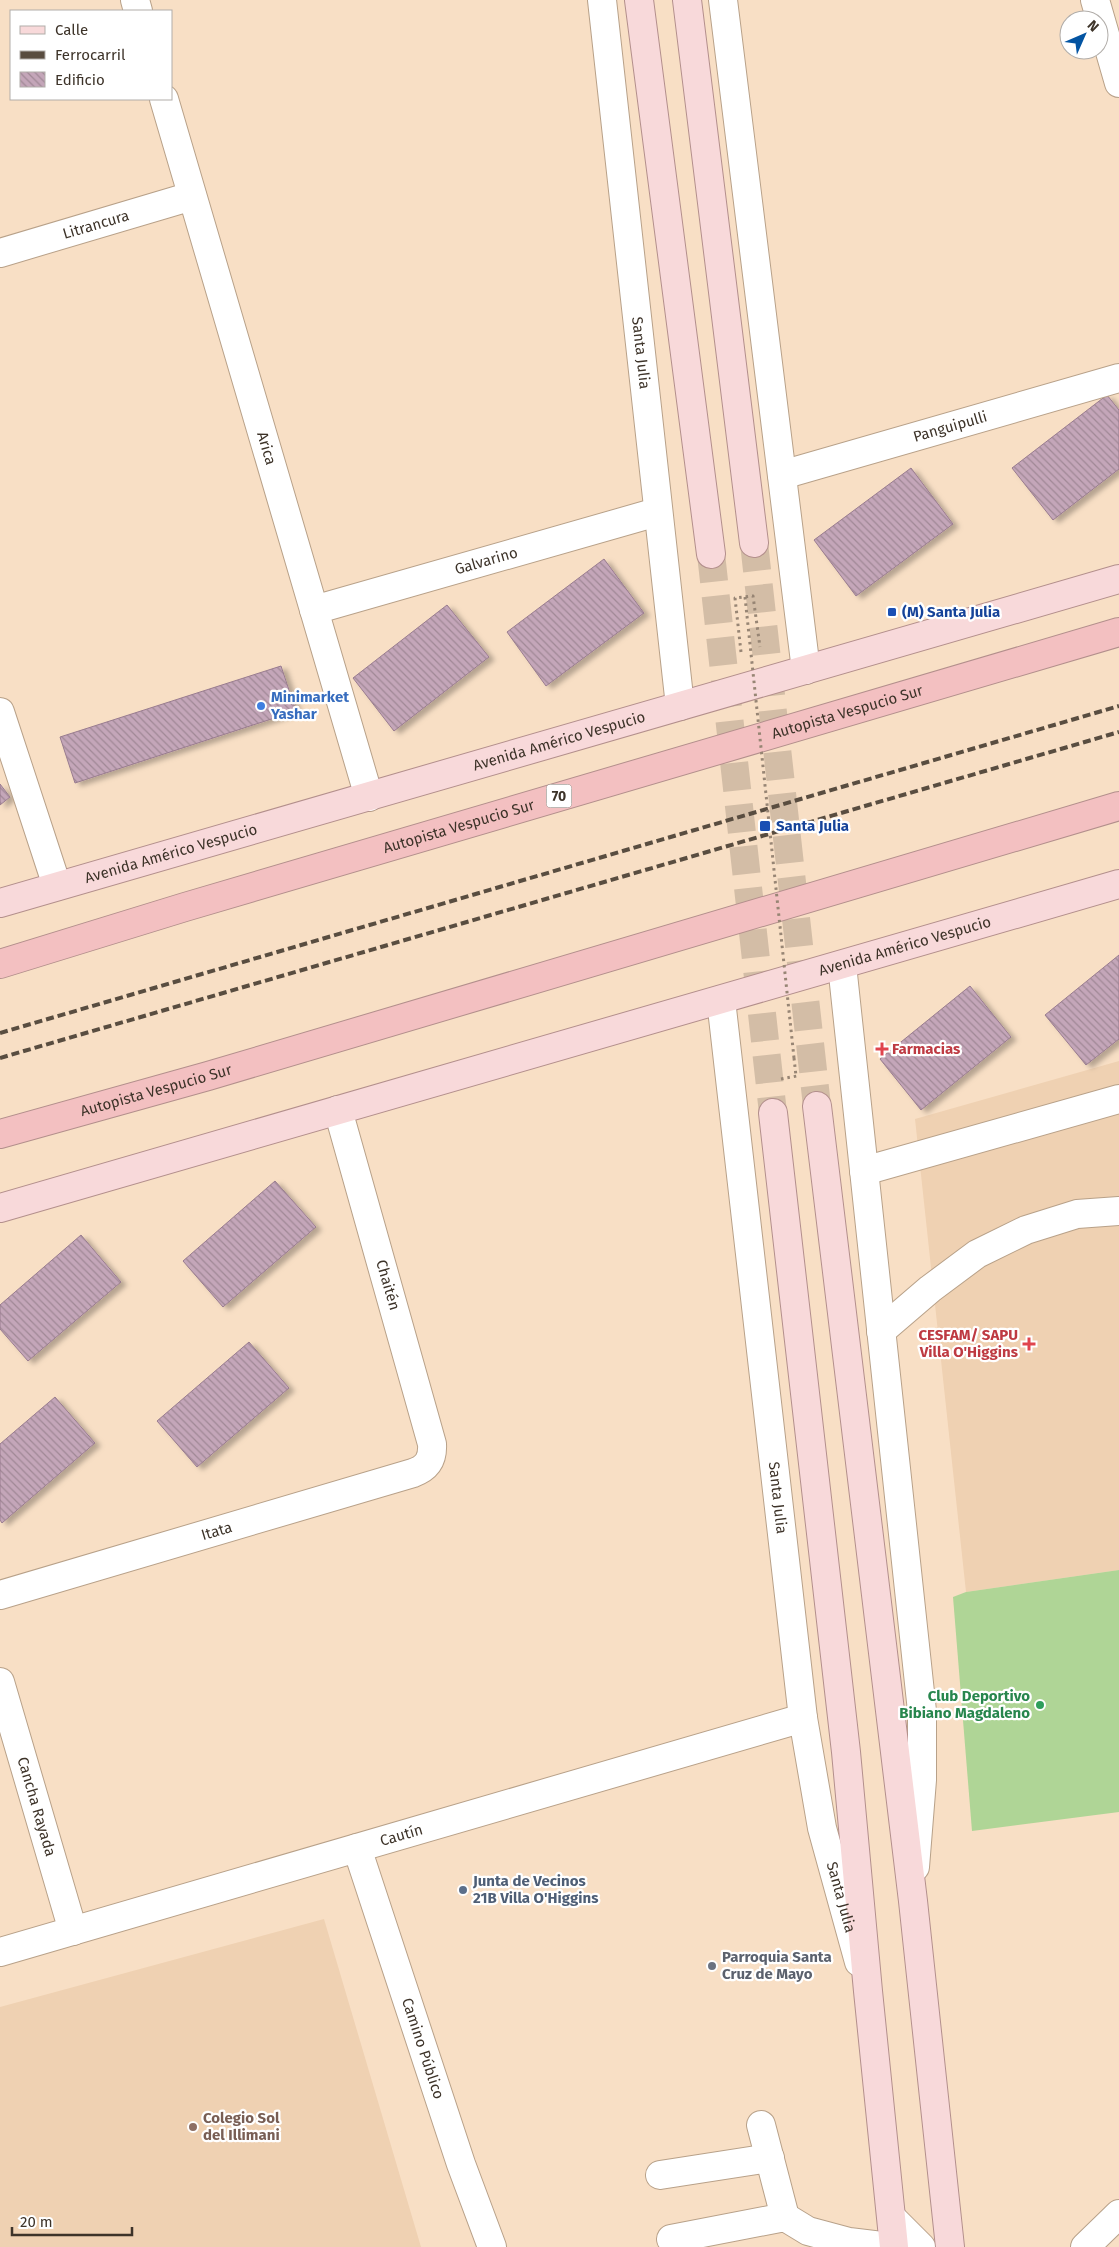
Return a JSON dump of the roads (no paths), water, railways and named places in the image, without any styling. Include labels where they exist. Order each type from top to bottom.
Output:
[{"type":"highway","name":"Autopista Vespucio Sur","points":[[0,964],[194,904],[1119,632]]},
{"type":"highway","name":"Autopista Vespucio Sur","points":[[0,1134],[218,1074],[1119,806]]},
{"type":"main road","points":[[639,0],[710,554]]},
{"type":"main road","points":[[687,0],[754,543]]},
{"type":"main road","name":"Avenida Américo Vespucio","points":[[0,903],[1119,579]]},
{"type":"main road","name":"Avenida Américo Vespucio","points":[[0,1208],[1119,884]]},
{"type":"main road","points":[[817,1106],[913,1901],[950,2247]]},
{"type":"main road","name":"Santa Julia","points":[[773,1113],[846,1752],[868,1991],[892,2218],[892,2247]]},
{"type":"street","name":"Santa Julia","points":[[602,0],[680,706]]},
{"type":"street","points":[[723,0],[806,670]]},
{"type":"street","points":[[1095,0],[1119,83]]},
{"type":"street","name":"Arica","points":[[164,100],[369,797]]},
{"type":"street","name":"Litrancura","points":[[0,253],[192,196]]},
{"type":"street","name":"Panguipulli","points":[[782,475],[1119,378]]},
{"type":"street","name":"Galvarino","points":[[314,610],[658,512]]},
{"type":"street","points":[[0,712],[57,886]]},
{"type":"street","points":[[842,965],[922,1711],[922,1780],[913,1901]]},
{"type":"street","name":"Santa Julia","points":[[721,1000],[803,1718],[822,1828],[843,1910],[868,1991]]},
{"type":"street","points":[[864,1171],[1119,1100]]},
{"type":"street","name":"Chaitén","points":[[338,1110],[432,1444],[433,1453],[430,1461]]},
{"type":"street","points":[[881,1331],[930,1289],[977,1254],[1026,1230],[1077,1214],[1119,1211]]},
{"type":"street","name":"Itata","points":[[0,1595],[413,1474],[423,1470],[430,1461]]},
{"type":"street","name":"Cancha Rayada","points":[[0,1682],[73,1931]]},
{"type":"street","name":"Cautín","points":[[0,1952],[803,1718]]},
{"type":"street","name":"Camino Público","points":[[357,1848],[461,2164],[492,2247]]},
{"type":"street","points":[[761,2125],[785,2217]]},
{"type":"street","points":[[660,2176],[770,2158]]},
{"type":"street","points":[[1085,2247],[1119,2214]]},
{"type":"street","points":[[671,2239],[785,2217],[808,2231],[849,2242],[892,2247]]},
{"type":"street","points":[[892,2218],[921,2247]]},
{"type":"tunnel","points":[[754,543],[817,1106]]},
{"type":"tunnel","points":[[711,554],[773,1113]]},
{"type":"railway","points":[[0,1033],[1119,706]]},
{"type":"railway","points":[[0,1058],[1119,732]]},
{"type":"place","name":"(M) Santa Julia","points":[[892,612]]},
{"type":"place","name":"Minimarket Yashar","points":[[261,706]]},
{"type":"place","name":"Santa Julia","points":[[765,826]]},
{"type":"place","name":"Farmacias","points":[[882,1049]]},
{"type":"place","name":"CESFAM/ SAPU Villa O'Higgins","points":[[1029,1344]]},
{"type":"place","name":"Club Deportivo Bibiano Magdaleno","points":[[1040,1705]]},
{"type":"place","name":"Junta de Vecinos 21B Villa O'Higgins","points":[[463,1890]]},
{"type":"place","name":"Parroquia Santa Cruz de Mayo","points":[[712,1966]]},
{"type":"place","name":"Colegio Sol del Illimani","points":[[193,2127]]}]
